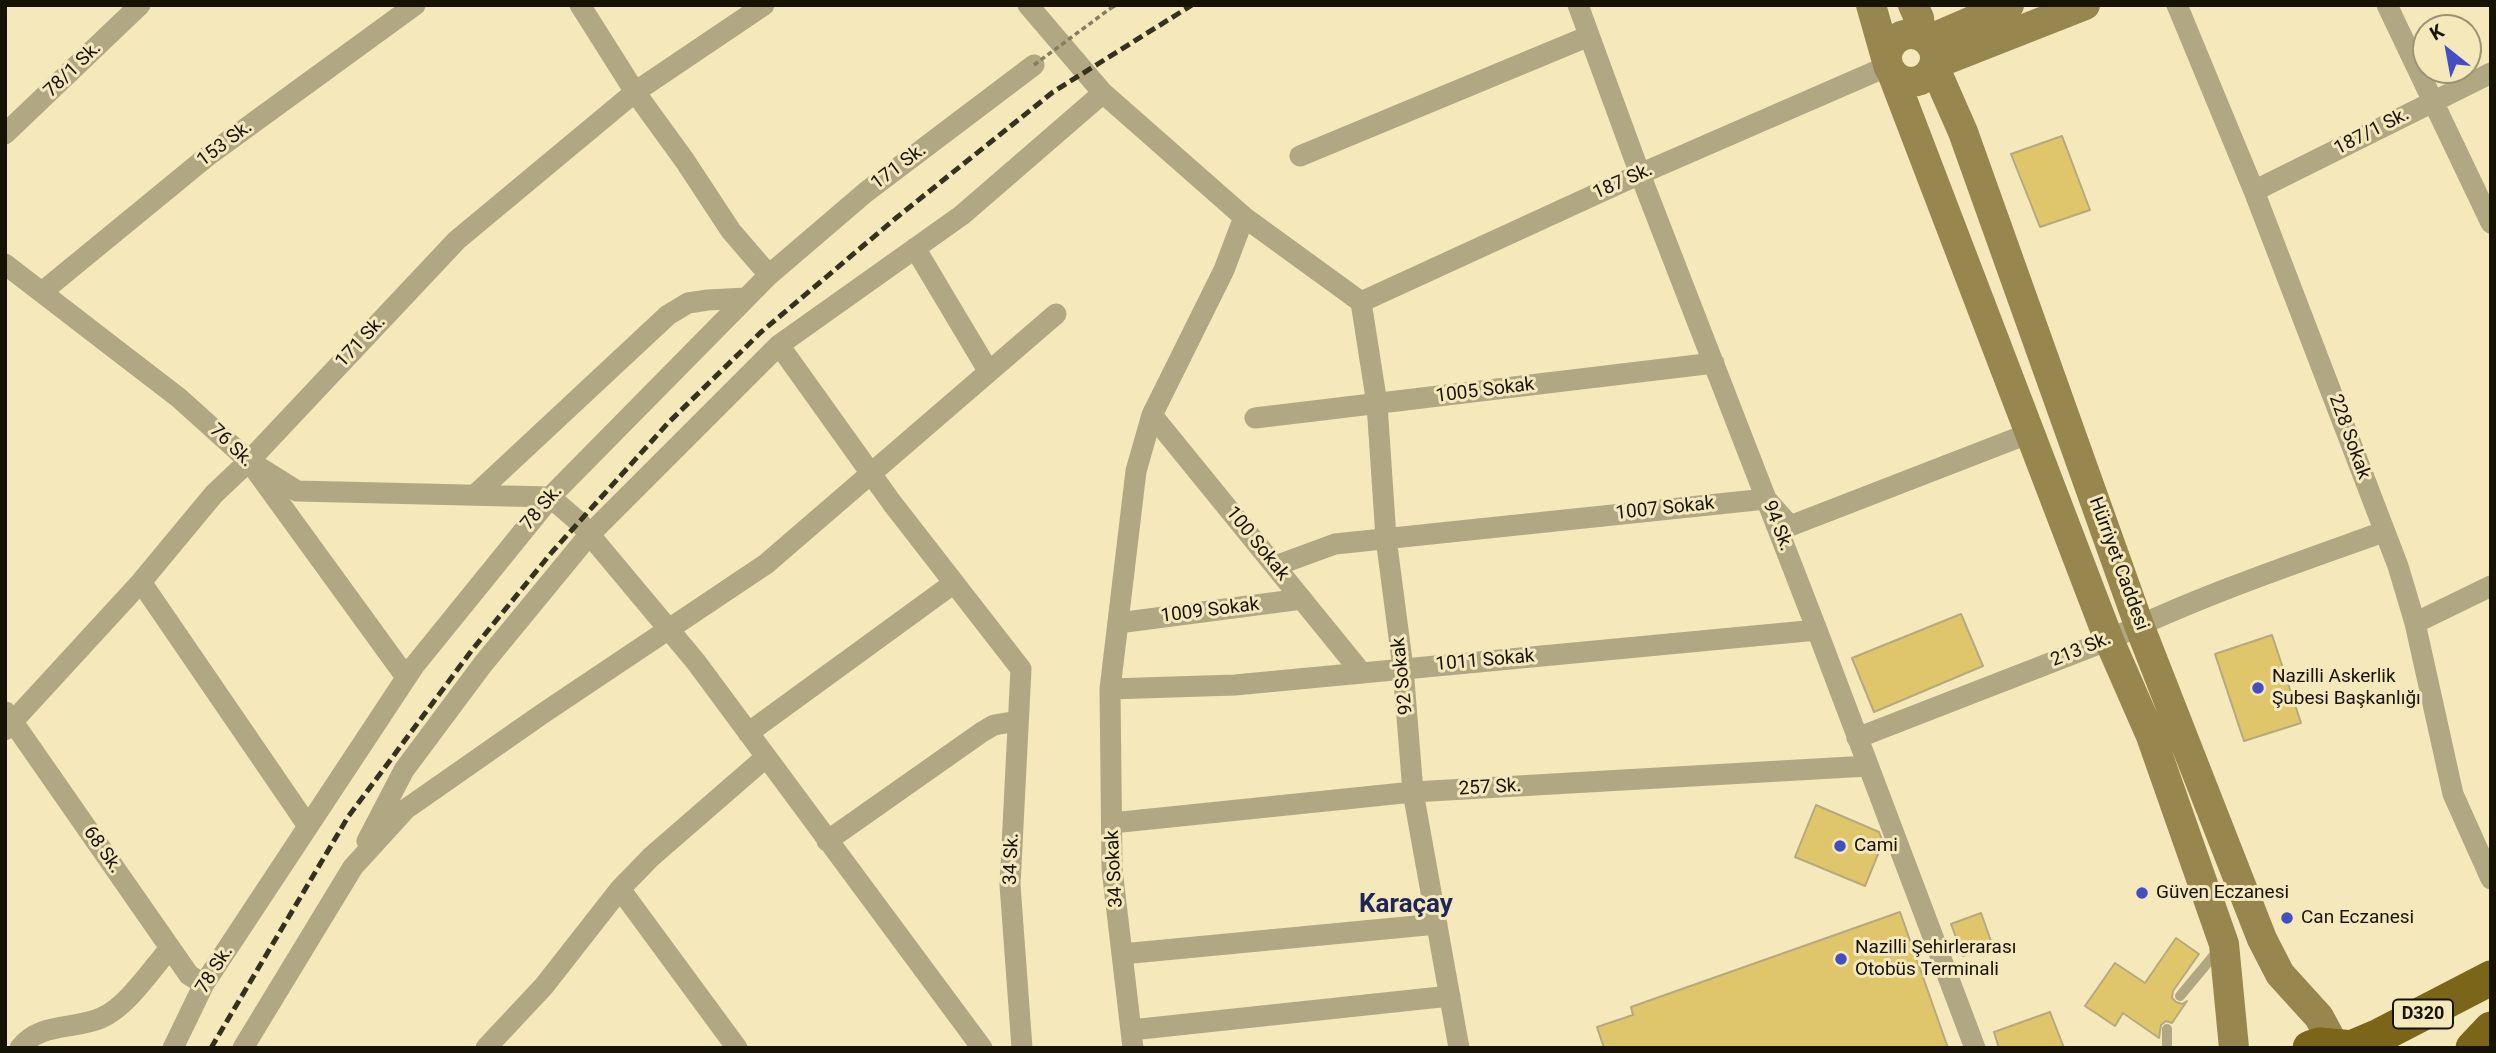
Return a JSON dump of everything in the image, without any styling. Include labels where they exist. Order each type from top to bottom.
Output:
[{"type":"highway","name":"D320","points":[[2338,1047],[2390,1031],[2491,978]]},
{"type":"highway","name":"D320","points":[[2473,1048],[2491,1029]]},
{"type":"main road","name":"Hürriyet Caddesi","points":[[1871,5],[1889,66],[2109,640],[2151,736],[2224,944],[2234,1048]]},
{"type":"main road","name":"Hürriyet Caddesi","points":[[1913,5],[1963,132],[2139,625],[2262,939],[2280,974],[2319,1017],[2338,1047]]},
{"type":"main road","points":[[1929,51],[1913,33],[1897,37],[1887,50],[1889,66],[1907,82],[1923,79],[1929,51],[2009,5]]},
{"type":"main road","points":[[1929,51],[2085,5]]},
{"type":"street","name":"78/1 Sk.","points":[[5,134],[140,5]]},
{"type":"street","name":"153 Sk.","points":[[42,292],[209,155],[415,5]]},
{"type":"street","points":[[580,5],[635,92],[731,231],[769,275]]},
{"type":"street","name":"171 Sk.","points":[[7,721],[141,582],[214,495],[457,240],[635,92],[764,5]]},
{"type":"street","points":[[1028,5],[1103,93],[1244,217],[1361,302]]},
{"type":"street","name":"94 Sk.","points":[[1578,5],[1640,174],[1975,1048]]},
{"type":"street","name":"228 Sokak","points":[[2177,5],[2254,191],[2398,566],[2415,623],[2453,794],[2491,879]]},
{"type":"street","points":[[2387,5],[2491,223]]},
{"type":"street","points":[[1300,156],[1589,36]]},
{"type":"street","name":"171 Sk.","points":[[769,275],[866,192],[1034,65]]},
{"type":"street","name":"187 Sk.","points":[[1361,302],[1640,174],[1889,66]]},
{"type":"street","name":"187/1 Sk.","points":[[2254,191],[2491,73]]},
{"type":"street","points":[[243,1048],[353,867],[404,770],[483,664],[589,535],[779,345],[962,215],[1103,93]]},
{"type":"street","name":"34 Sokak","points":[[1132,1039],[1112,869],[1110,689],[1136,471],[1152,415],[1224,270],[1244,217]]},
{"type":"street","points":[[915,248],[989,372]]},
{"type":"street","name":"76 Sk.","points":[[5,264],[179,398],[249,461],[406,677]]},
{"type":"street","name":"78 Sk.","points":[[173,1048],[204,984],[406,677],[550,497],[769,275]]},
{"type":"street","points":[[475,495],[668,315],[688,303],[746,298]]},
{"type":"street","name":"92 Sokak","points":[[1361,302],[1377,404],[1386,538],[1403,668],[1413,792],[1460,1048]]},
{"type":"street","points":[[353,867],[406,809],[766,564],[1056,314]]},
{"type":"street","points":[[748,733],[954,583],[870,473],[779,345]]},
{"type":"street","name":"1005 Sokak","points":[[1255,418],[1714,363]]},
{"type":"street","name":"100 Sokak","points":[[1152,415],[1361,672]]},
{"type":"street","points":[[1766,499],[1790,526],[2030,433]]},
{"type":"street","points":[[249,461],[297,491],[550,497],[579,522],[696,662],[982,1048]]},
{"type":"street","name":"1007 Sokak","points":[[1275,566],[1335,544],[1766,499]]},
{"type":"street","name":"213 Sk.","points":[[1857,738],[2109,640],[2139,625],[2383,532]]},
{"type":"street","points":[[141,582],[308,827]]},
{"type":"street","name":"34 Sk.","points":[[954,583],[1021,669],[1010,885],[1022,1048]]},
{"type":"street","points":[[2415,623],[2491,586]]},
{"type":"street","name":"1009 Sokak","points":[[1118,623],[1301,599]]},
{"type":"street","name":"1011 Sokak","points":[[1110,689],[1235,684],[1817,630]]},
{"type":"street","points":[[827,841],[982,732],[994,725],[1018,720]]},
{"type":"street","name":"68 Sk.","points":[[7,721],[189,975],[204,984]]},
{"type":"street","points":[[486,1048],[551,978],[620,889],[686,825],[765,758]]},
{"type":"street","name":"257 Sk.","points":[[1112,822],[1413,792],[1868,766]]},
{"type":"street","points":[[620,889],[737,1048]]},
{"type":"street","points":[[1122,954],[1437,924]]},
{"type":"street","points":[[20,1048],[26,1040],[43,1030],[100,1018],[121,1004],[170,948]]},
{"type":"street","points":[[1132,1039],[1450,996]]},
{"type":"lane","points":[[2180,996],[2224,944]]},
{"type":"lane","points":[[2167,1029],[2167,1048]]},
{"type":"path","points":[[1034,65],[1114,7]]},
{"type":"building","points":[[2062,136],[2090,210],[2040,227],[2011,154]]},
{"type":"building","points":[[1961,614],[1983,666],[1874,712],[1852,658]]},
{"type":"building","name":"Nazilli Askerlik Şubesi Başkanlığı","points":[[2272,635],[2301,723],[2244,741],[2215,654]]},
{"type":"building","name":"Cami","points":[[1816,805],[1879,832],[1883,842],[1865,886],[1795,857]]},
{"type":"building","name":"Nazilli Şehirlerarası Otobüs Terminali","points":[[1900,912],[1948,1048],[1604,1048],[1597,1027],[1633,1015],[1631,1007]]},
{"type":"building","points":[[1981,913],[1992,944],[1963,956],[1951,924]]},
{"type":"building","points":[[2176,938],[2199,954],[2173,991],[2172,998],[2176,1002],[2182,1004],[2187,1001],[2172,1023],[2166,1021],[2161,1025],[2159,1038],[2123,1013],[2115,1026],[2085,1006],[2115,963],[2145,983]]},
{"type":"building","points":[[2050,1012],[2064,1048],[1999,1048],[1994,1032]]},
{"type":"railway","points":[[211,1048],[348,817],[472,650],[552,552],[668,423],[760,333],[896,218],[1053,92],[1192,5]]},
{"type":"place","name":"Nazilli Askerlik Şubesi Başkanlığı","points":[[2258,688]]},
{"type":"place","name":"Cami","points":[[1840,846]]},
{"type":"place","name":"Güven Eczanesi","points":[[2142,893]]},
{"type":"place","name":"Can Eczanesi","points":[[2287,918]]},
{"type":"place","name":"Nazilli Şehirlerarası Otobüs Terminali","points":[[1841,959]]},
{"type":"district","name":"Karaçay","points":[[1406,905]]}]
